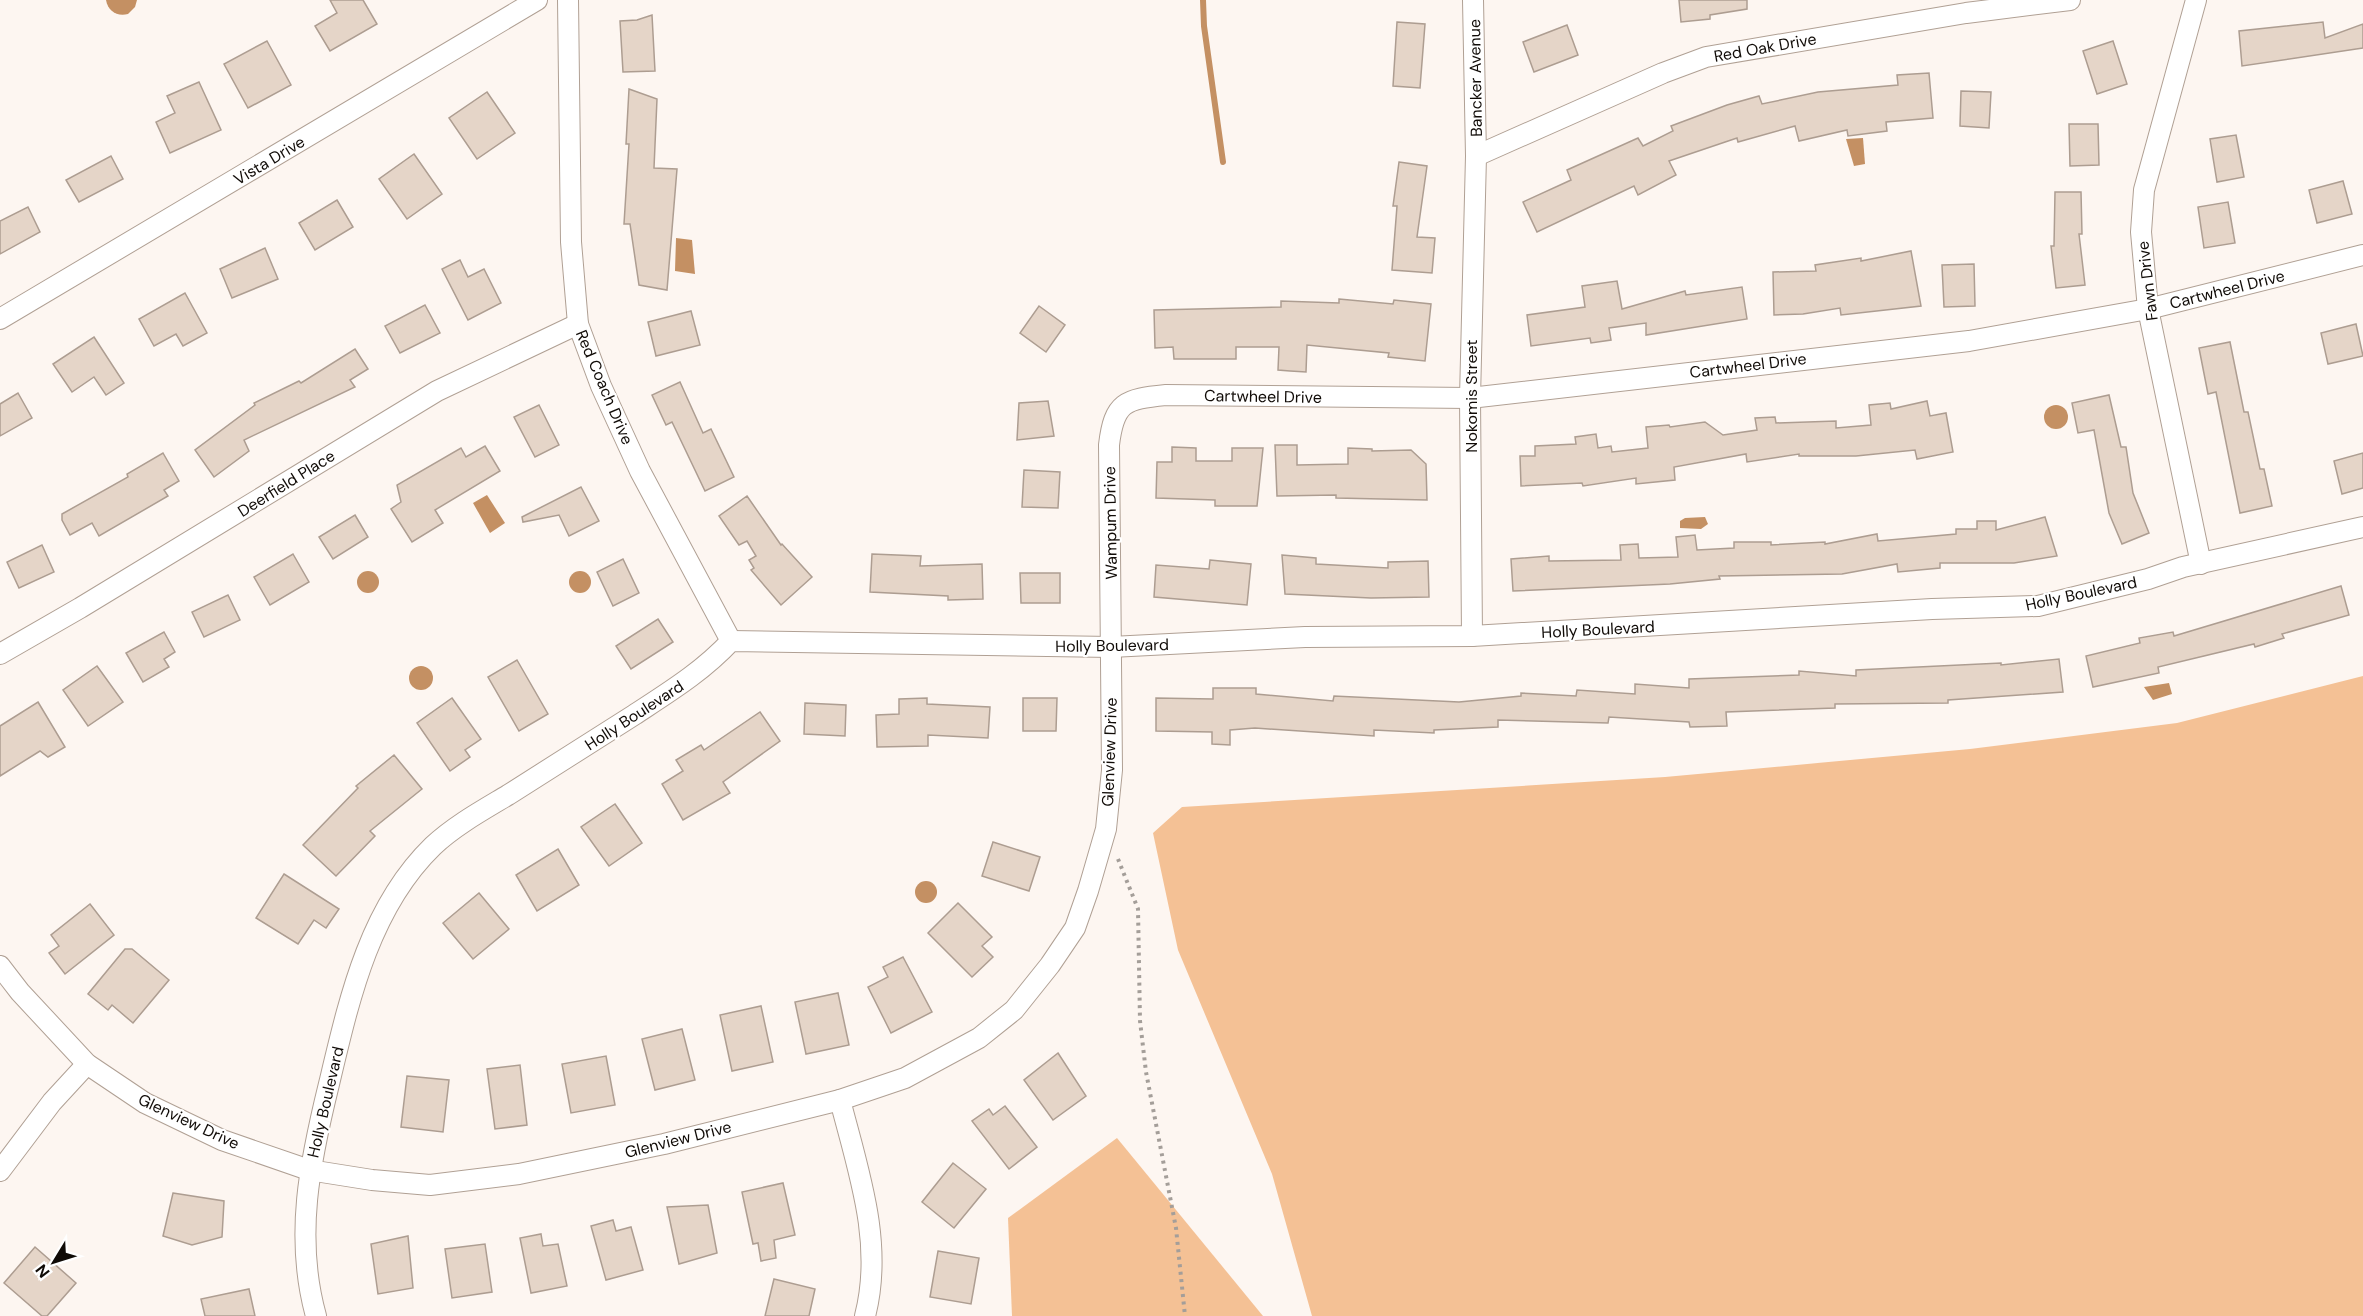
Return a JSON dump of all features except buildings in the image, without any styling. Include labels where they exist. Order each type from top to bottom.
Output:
[{"type":"street","name":"Vista Drive","points":[[0,319],[537,0]]},
{"type":"street","name":"Red Coach Drive","points":[[568,0],[572,242],[578,324],[602,386],[640,471],[731,641]]},
{"type":"street","name":"Bancker Avenue","points":[[1473,0],[1476,156]]},
{"type":"street","name":"Red Oak Drive","points":[[1476,156],[1663,73],[1706,57],[1966,13],[2070,0]]},
{"type":"street","name":"Fawn Drive","points":[[2196,0],[2144,190],[2141,232],[2148,309],[2201,564]]},
{"type":"street","name":"Nokomis Street","points":[[1472,636],[1470,398],[1476,156]]},
{"type":"street","name":"Cartwheel Drive","points":[[1125,404],[1142,397],[1166,395],[1470,398],[1969,341],[2148,309],[2363,255]]},
{"type":"street","name":"Deerfield Place","points":[[0,654],[80,608],[437,391],[578,324]]},
{"type":"street","name":"Wampum Drive","points":[[1111,647],[1109,445],[1112,419],[1125,404]]},
{"type":"street","name":"Holly Boulevard","points":[[315,1316],[306,1269],[304,1218],[309,1170],[349,998],[376,926],[406,879],[433,846],[482,811],[698,674],[731,641],[1111,647],[1366,635],[1472,636],[1932,609],[2038,606],[2201,564],[2363,527]]},
{"type":"street","name":"Glenview Drive","points":[[0,966],[20,992],[87,1064],[145,1103],[222,1140],[309,1170],[383,1181],[430,1185],[452,1184],[519,1174],[664,1144],[840,1100],[905,1078],[979,1038],[1014,1010],[1050,965],[1075,928],[1106,829],[1112,770],[1111,647]]},
{"type":"street","points":[[0,1171],[52,1102],[87,1064]]},
{"type":"street","points":[[840,1100],[869,1214],[872,1262],[865,1316]]},
{"type":"path","points":[[1106,829],[1138,909],[1140,1021],[1146,1072],[1176,1228],[1185,1316]]},
{"type":"shaded area","points":[[106,0],[137,0],[135,7],[124,15],[111,10]]},
{"type":"shaded area","points":[[1863,138],[1865,164],[1854,166],[1846,139]]},
{"type":"shaded area","points":[[676,238],[692,240],[695,274],[675,271]]},
{"type":"shaded area","points":[[2056,405],[2064,409],[2068,417],[2064,425],[2056,429],[2048,425],[2044,417],[2048,409]]},
{"type":"shaded area","points":[[487,495],[505,523],[490,533],[473,503]]},
{"type":"shaded area","points":[[1705,517],[1708,524],[1701,529],[1680,528],[1680,521],[1685,518]]},
{"type":"shaded area","points":[[368,571],[376,574],[379,582],[376,590],[368,593],[360,590],[357,582],[360,574]]},
{"type":"shaded area","points":[[580,571],[588,574],[591,582],[588,590],[580,593],[572,590],[569,582],[572,574]]},
{"type":"shaded area","points":[[421,666],[426,667],[432,673],[432,683],[426,689],[421,690],[416,689],[410,683],[409,678],[410,673],[416,667]]},
{"type":"shaded area","points":[[2363,676],[2363,1316],[1312,1316],[1272,1174],[1178,950],[1153,833],[1182,807],[1665,777],[1970,749],[2177,723]]},
{"type":"shaded area","points":[[2169,683],[2172,694],[2153,700],[2144,687]]},
{"type":"shaded area","points":[[926,881],[934,884],[937,892],[934,900],[926,903],[918,900],[915,892],[918,884]]},
{"type":"shaded area","points":[[1117,1138],[1263,1316],[1012,1316],[1008,1218]]},
{"type":"waterway","points":[[1203,0],[1204,26],[1223,162]]}]
